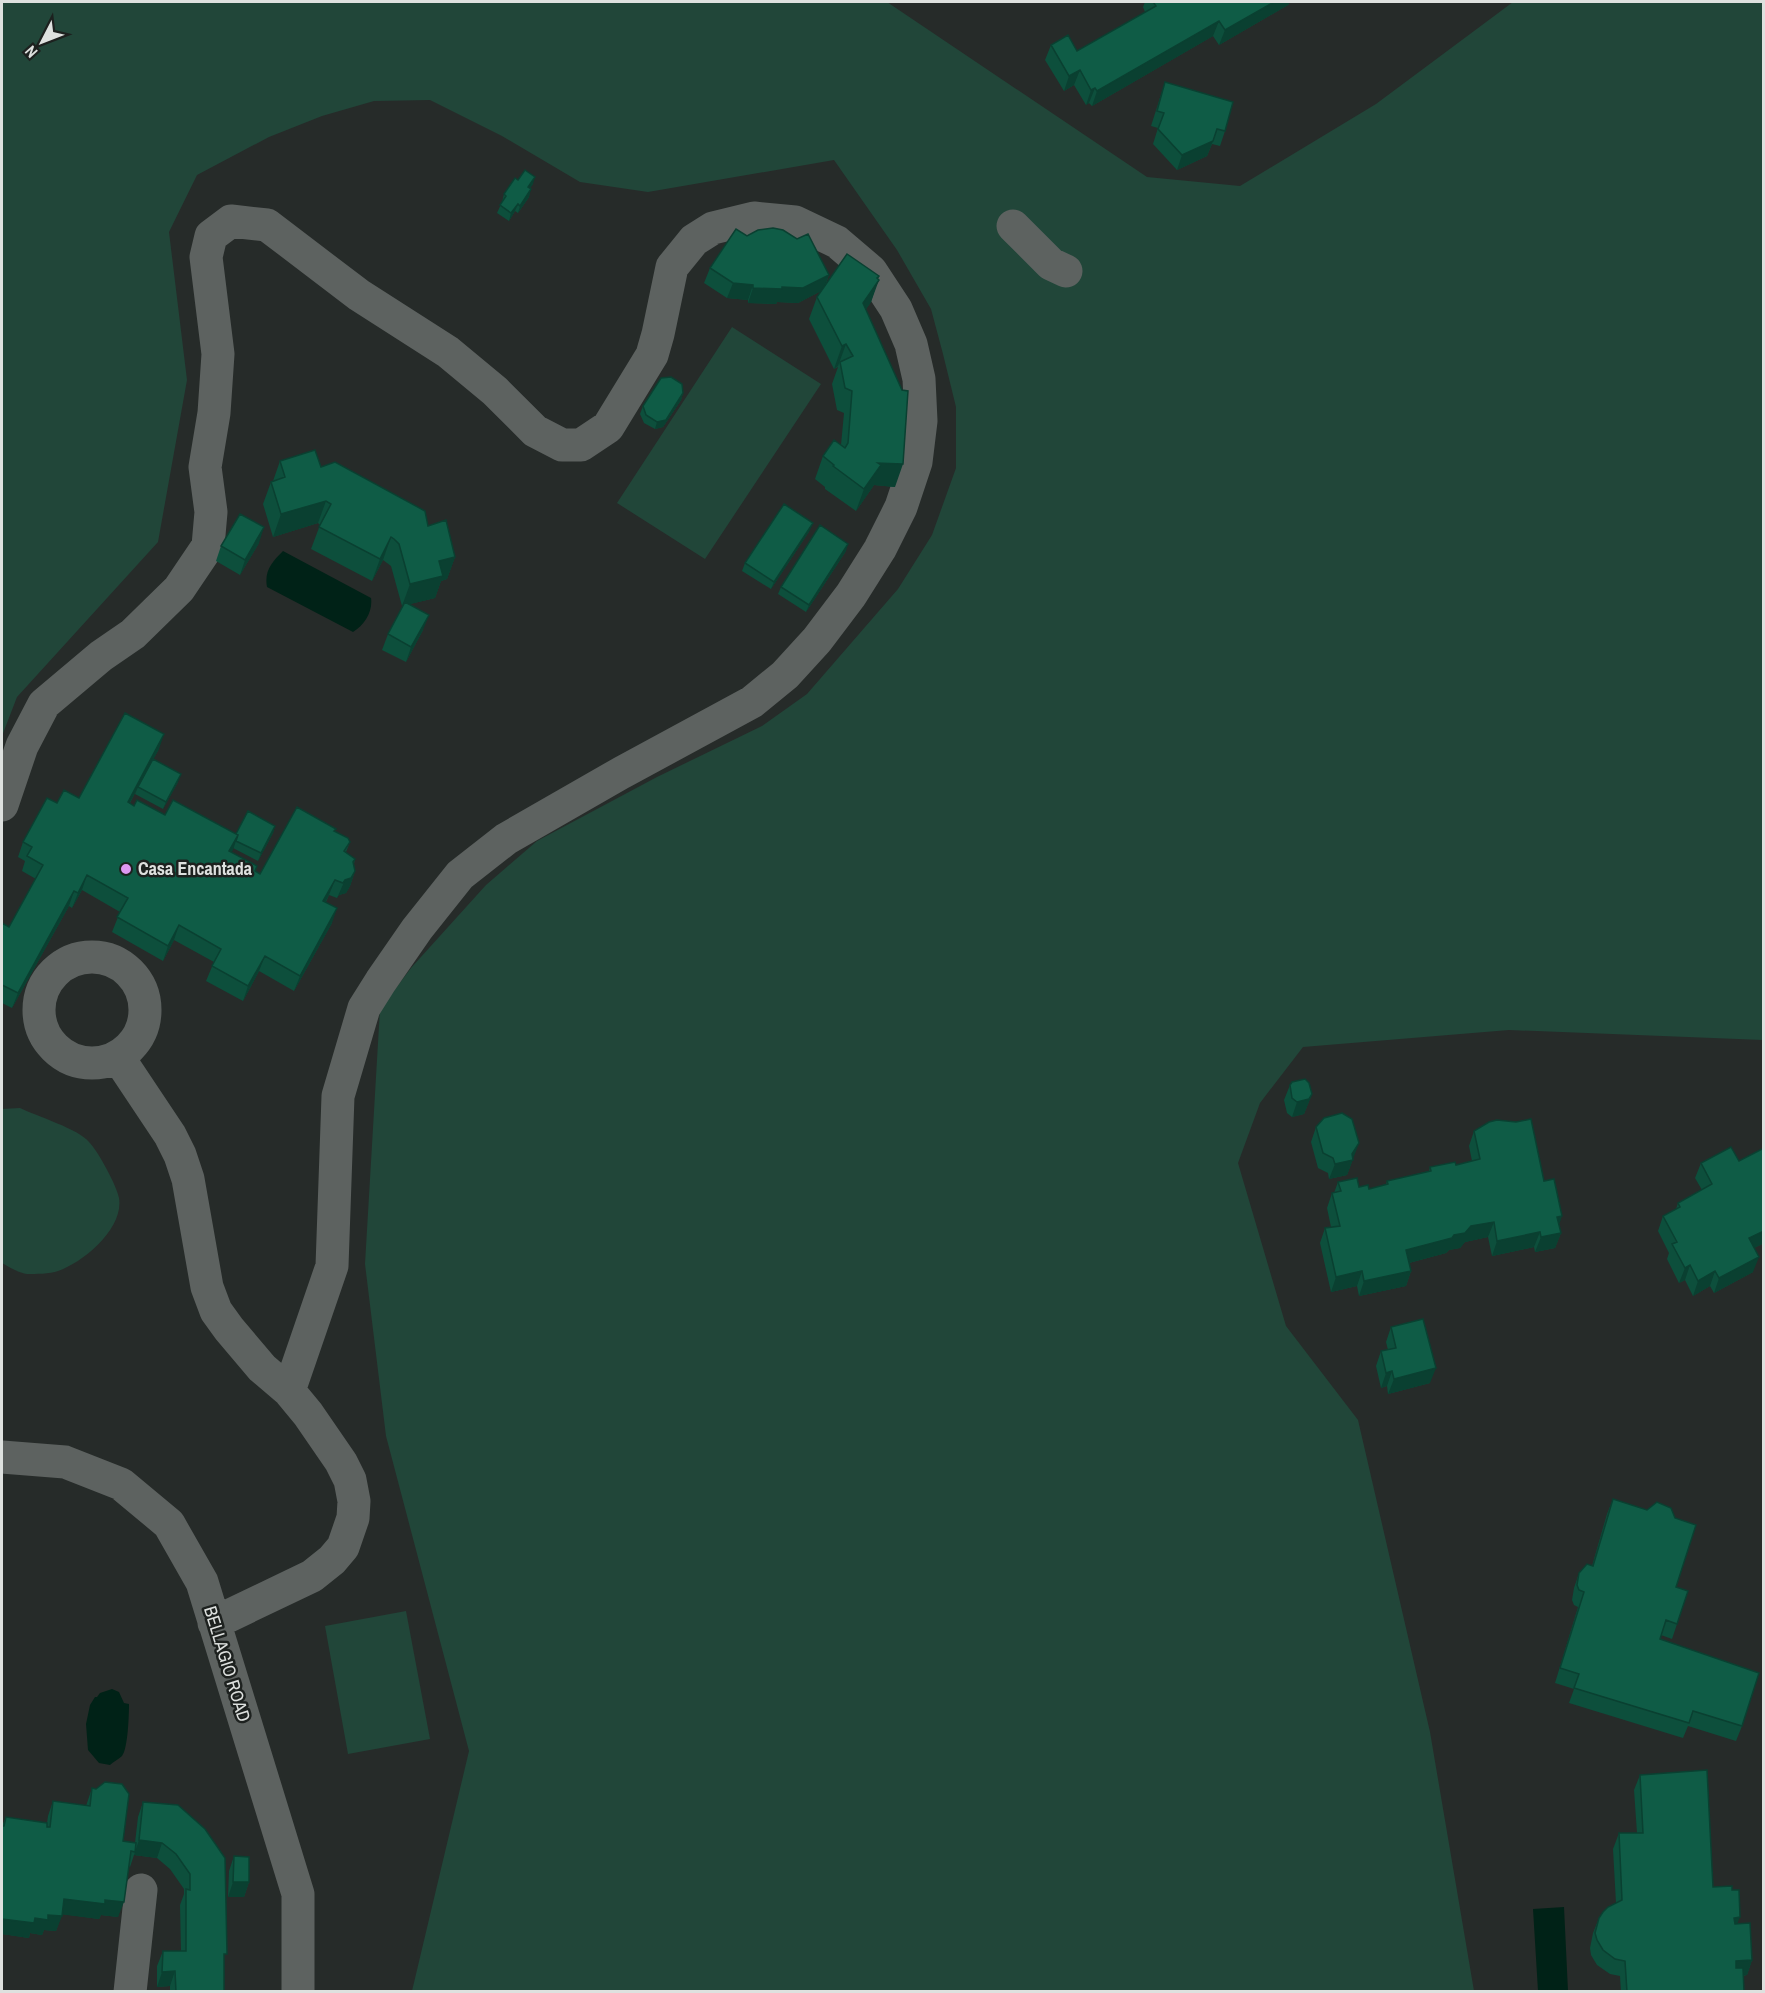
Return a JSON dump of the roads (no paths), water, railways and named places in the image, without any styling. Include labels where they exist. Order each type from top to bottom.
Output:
[{"type":"street","points":[[2,804],[22,746],[44,704],[101,656],[133,634],[179,589],[208,546],[211,512],[205,467],[214,413],[218,354],[206,257],[211,236],[231,222],[267,225],[359,295],[448,352],[495,391],[535,431],[562,445],[581,446],[608,427],[652,355],[672,267],[694,240],[713,228],[754,218],[795,222],[837,242],[871,271],[896,309],[911,344],[919,379],[921,421],[916,462],[901,507],[880,549],[851,595],[817,640],[785,675],[752,702],[506,839],[460,875],[417,929],[364,1008],[338,1096],[332,1266],[289,1391]]},
{"type":"street","points":[[1013,226],[1051,264],[1066,271]]},
{"type":"street","points":[[118,1057],[170,1135],[180,1155],[188,1179],[207,1287],[216,1311],[262,1368],[289,1391],[325,1438],[350,1480],[354,1502],[352,1518],[343,1547],[332,1560],[312,1576],[214,1623]]},
{"type":"street","name":"BELLAGIO ROAD","points":[[2,1457],[65,1462],[121,1484],[169,1524],[201,1582],[298,1894],[298,1992]]},
{"type":"street","points":[[130,1992],[141,1890]]},
{"type":"place","name":"Casa Encantada","points":[[126,869]]}]
